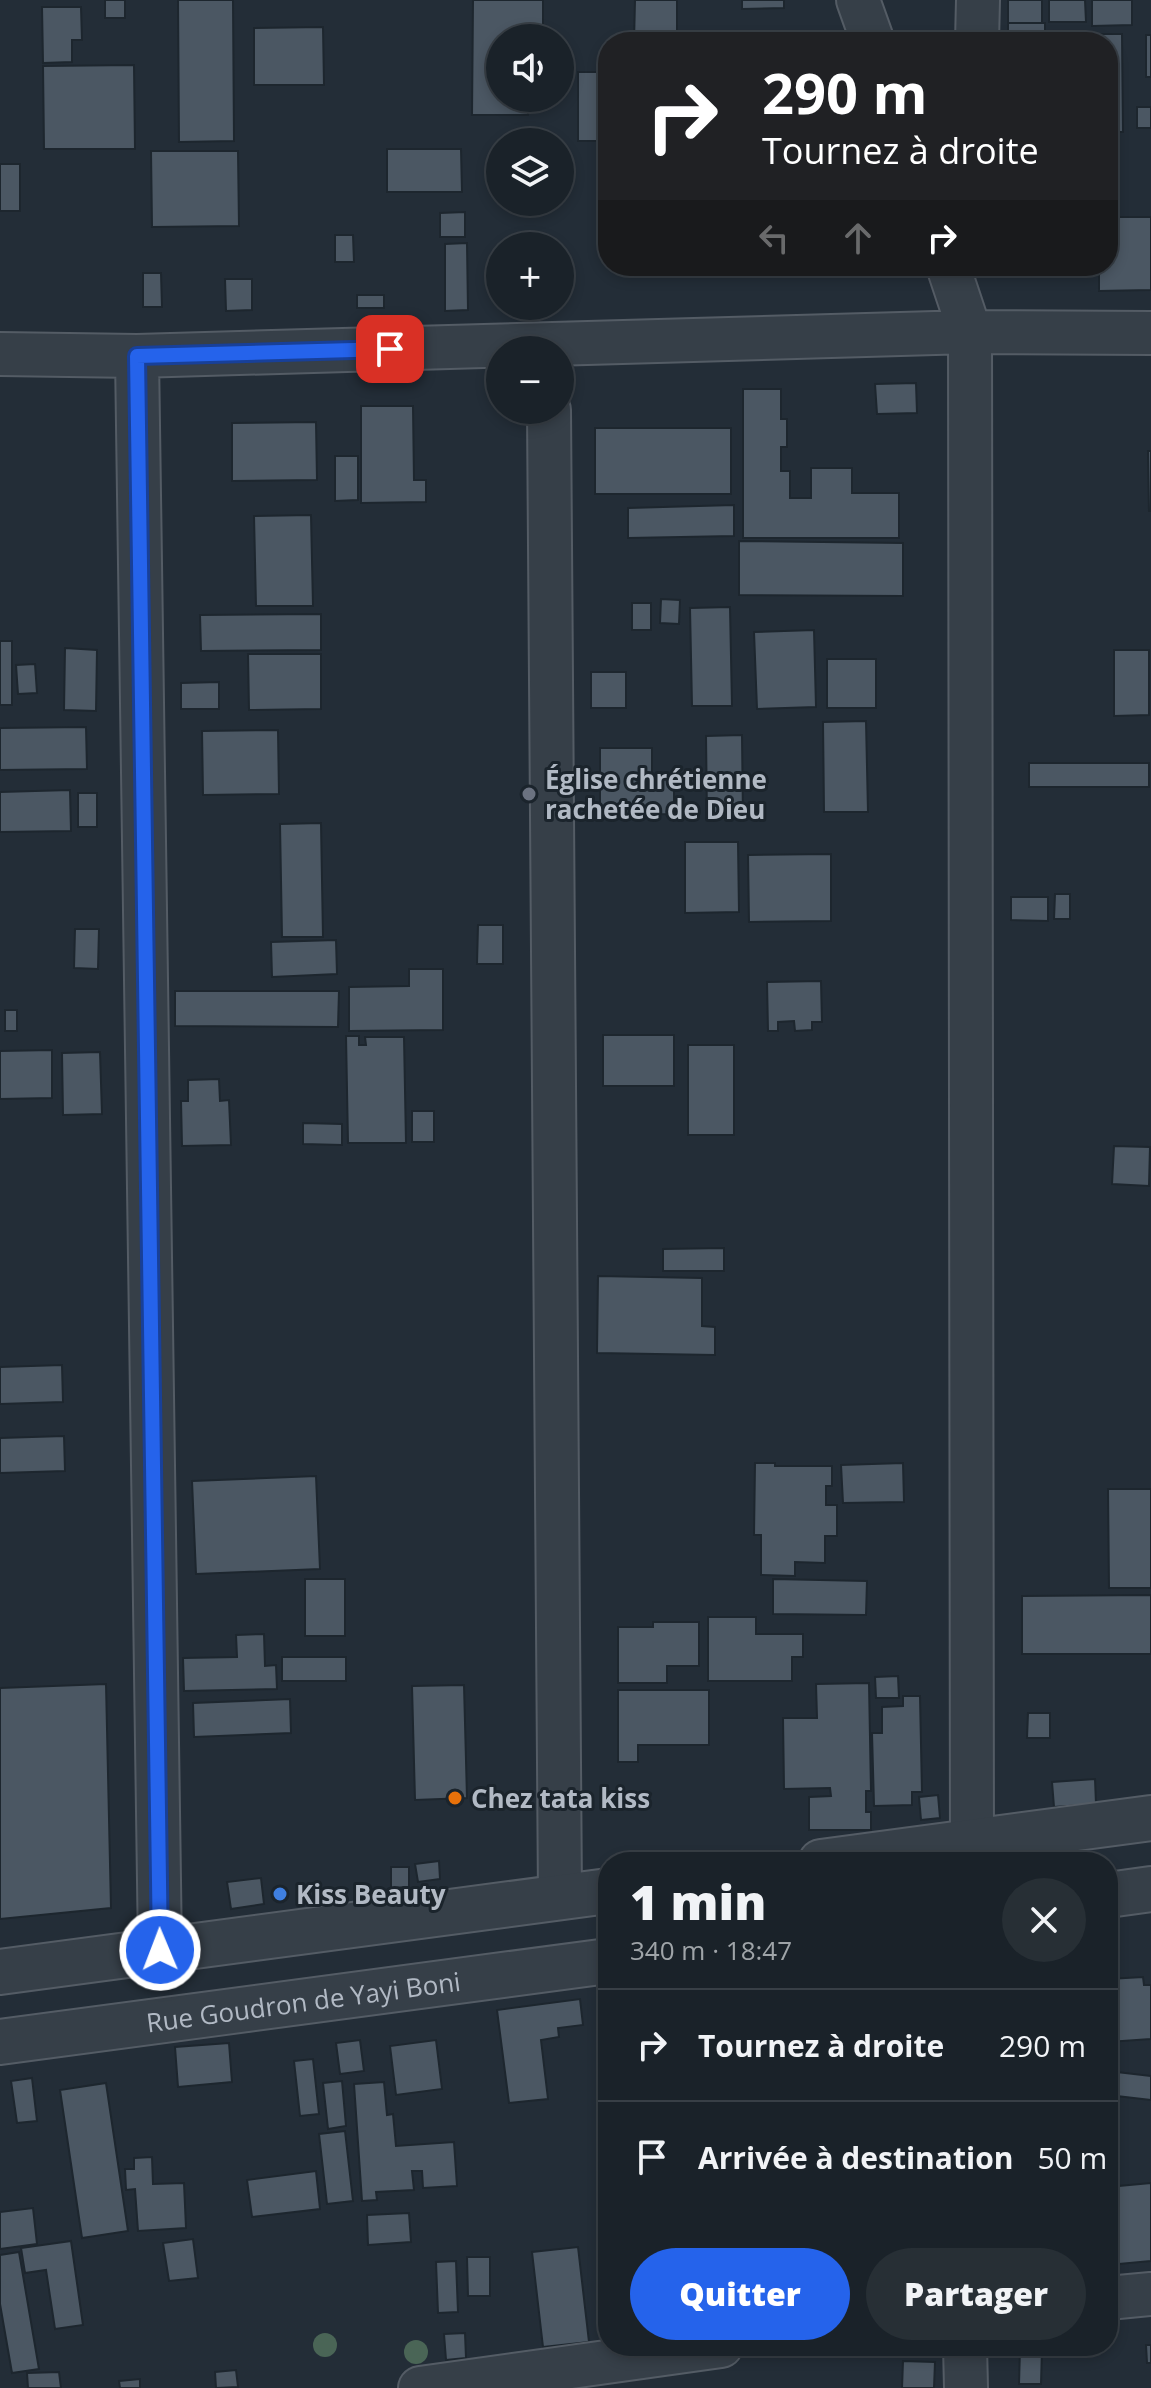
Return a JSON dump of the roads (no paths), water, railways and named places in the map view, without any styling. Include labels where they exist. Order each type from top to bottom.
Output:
[{"type":"street","points":[[858,0],[869,32]]},
{"type":"street","points":[[977,32],[978,0]]},
{"type":"street","points":[[951,276],[970,332]]},
{"type":"street","points":[[972,276],[972,1852],[1151,1818]]},
{"type":"street","points":[[574,347],[970,332],[1151,333]]},
{"type":"street","points":[[0,354],[137,356],[486,349]]},
{"type":"street","points":[[137,356],[160,1950]]},
{"type":"street","points":[[549,424],[560,1897]]},
{"type":"street","points":[[1118,1894],[1151,1889]]},
{"type":"street","points":[[0,1972],[598,1892]]},
{"type":"street","name":"Rue Goudron de Yayi Boni","points":[[0,2042],[598,1962]]},
{"type":"street","points":[[1118,2297],[1151,2294]]},
{"type":"street","points":[[420,2388],[649,2356]]},
{"type":"street","points":[[965,2356],[966,2388]]},
{"type":"place","name":"Église chrétienne rachetée de Dieu","points":[[529,794]]},
{"type":"place","name":"Chez tata kiss","points":[[455,1798]]},
{"type":"place","name":"Kiss Beauty","points":[[280,1894]]}]
